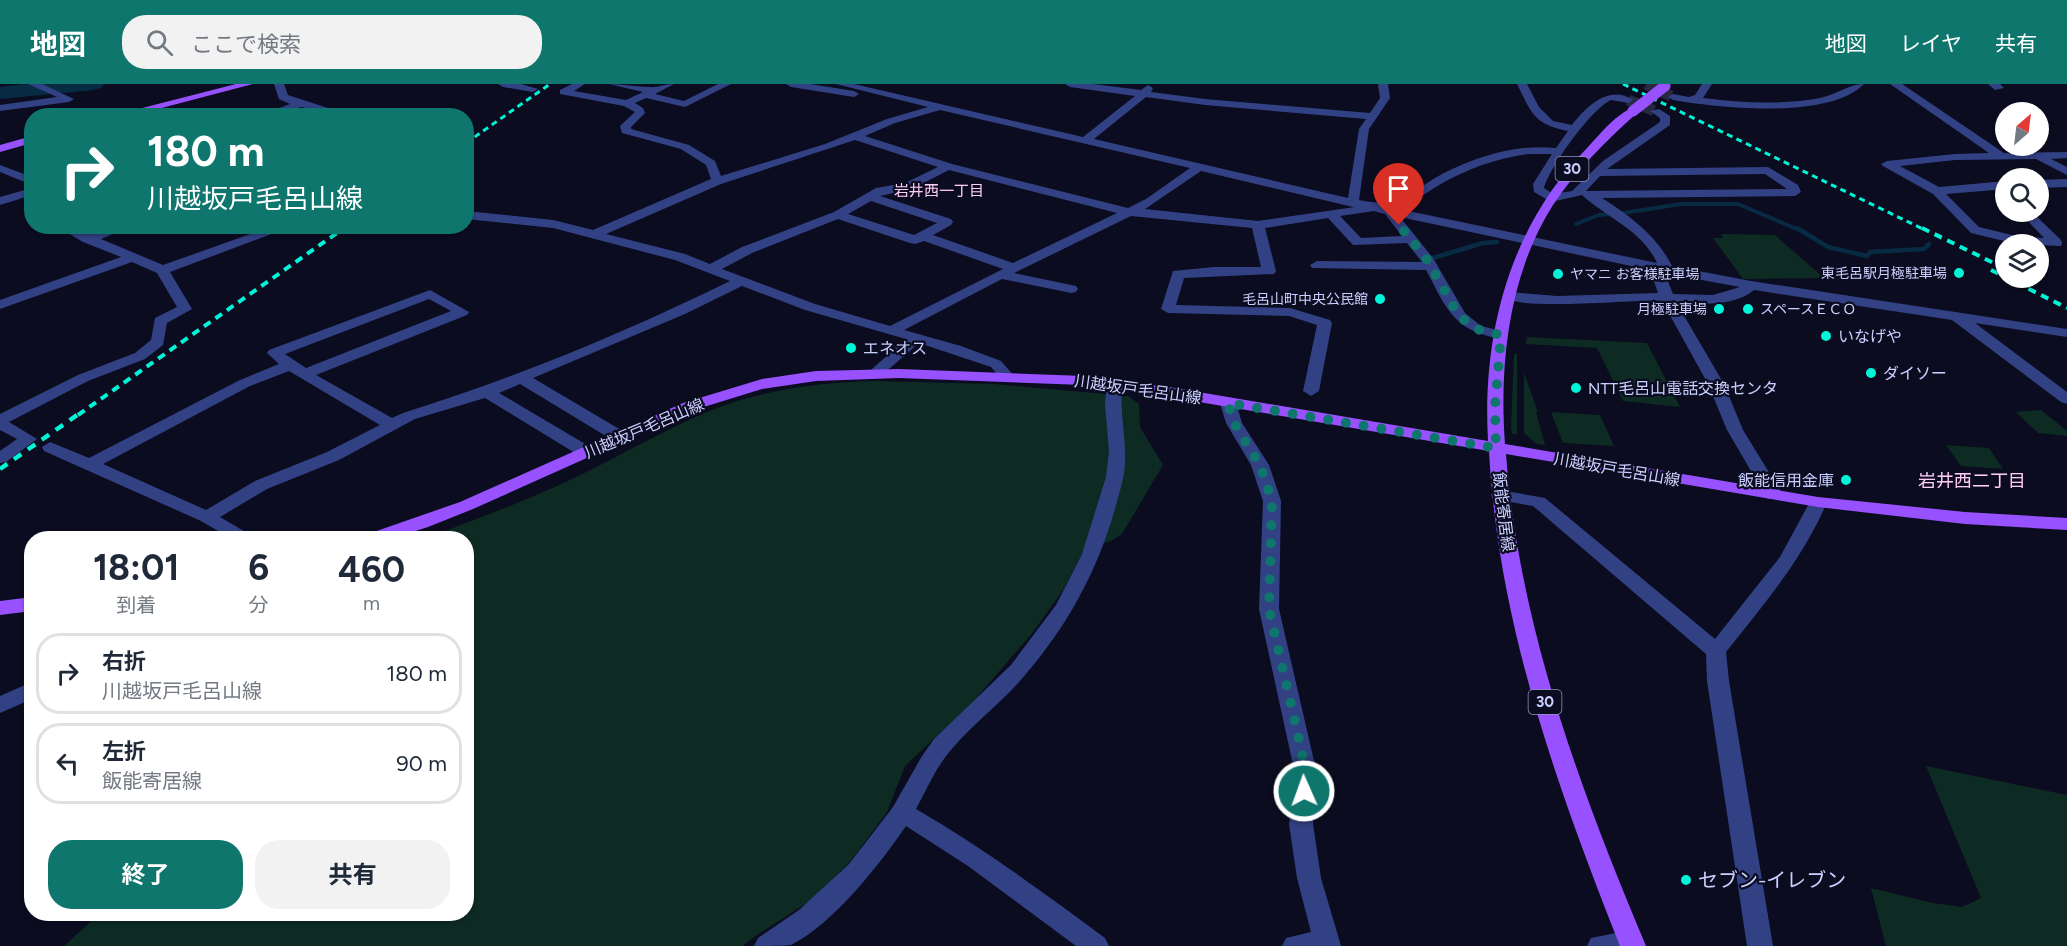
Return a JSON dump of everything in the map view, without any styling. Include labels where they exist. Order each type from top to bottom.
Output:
[{"type":"main road","points":[[149,108],[249,84]]},
{"type":"main road","name":"飯能寄居線","points":[[1632,944],[1587,830],[1552,725],[1519,601],[1506,544],[1496,448],[1495,407],[1501,335],[1509,296],[1528,240],[1551,198],[1584,155],[1631,105],[1666,85]]},
{"type":"main road","points":[[0,149],[24,142]]},
{"type":"main road","name":"川越坂戸毛呂山線","points":[[396,531],[471,506],[586,452],[706,400],[771,381],[825,374],[877,372],[1055,378],[1115,385],[1818,502],[1965,518],[2067,524]]},
{"type":"main road","points":[[0,608],[24,605]]},
{"type":"street","points":[[279,84],[283,97],[300,104],[321,108]]},
{"type":"street","points":[[503,84],[533,89]]},
{"type":"street","points":[[580,84],[564,92],[627,103],[640,113],[625,126],[626,131],[685,147],[711,163],[717,181]]},
{"type":"street","points":[[614,84],[685,104],[726,84]]},
{"type":"street","points":[[627,103],[669,84]]},
{"type":"street","points":[[791,84],[863,96],[872,92]]},
{"type":"street","points":[[841,84],[1353,203],[1661,268],[1751,285],[2065,334]]},
{"type":"street","points":[[1070,84],[1148,89],[1205,102],[1372,116]]},
{"type":"street","points":[[1353,203],[1364,129],[1385,98],[1383,84]]},
{"type":"street","points":[[1522,84],[1534,108],[1549,124],[1576,129]]},
{"type":"street","points":[[1691,99],[1699,97],[1707,84]]},
{"type":"street","points":[[1673,97],[1710,103],[1801,104],[1847,94],[1859,84]]},
{"type":"street","points":[[1895,84],[1995,152]]},
{"type":"street","points":[[0,108],[68,101],[35,85]]},
{"type":"street","points":[[1085,141],[1148,89]]},
{"type":"street","points":[[1596,173],[1768,170],[1794,188],[1795,192],[1585,193],[1551,198],[1538,189],[1557,151],[1603,99],[1614,97],[1631,105]]},
{"type":"street","points":[[288,108],[300,104]]},
{"type":"street","points":[[595,234],[717,181],[937,108]]},
{"type":"street","points":[[1585,193],[1596,173],[1666,123],[1665,116],[1655,111]]},
{"type":"street","points":[[855,136],[948,166],[1128,212],[1258,225],[1404,202],[1417,197],[1443,179],[1512,152],[1539,148],[1557,151]]},
{"type":"street","points":[[2049,156],[2067,155]]},
{"type":"street","points":[[2001,156],[1955,157],[1887,164],[1937,191],[1975,231],[2016,240],[2056,243],[2035,222]]},
{"type":"street","points":[[2039,156],[2067,172]]},
{"type":"street","points":[[713,268],[747,250],[838,216],[880,190],[908,186],[948,166]]},
{"type":"street","points":[[0,168],[24,178]]},
{"type":"street","points":[[893,330],[924,312],[1150,202],[1198,168]]},
{"type":"street","points":[[2049,184],[2067,183]]},
{"type":"street","points":[[1937,191],[1995,185]]},
{"type":"street","points":[[0,201],[24,193]]},
{"type":"street","points":[[1585,193],[1624,218],[1657,249],[1666,297],[1716,384],[1736,430],[1774,495]]},
{"type":"street","points":[[838,216],[915,240],[947,222],[870,196]]},
{"type":"street","points":[[1389,211],[1430,266],[1454,311],[1465,323],[1476,329],[1501,335]]},
{"type":"street","points":[[1332,215],[1358,242],[1409,239]]},
{"type":"street","points":[[474,216],[536,222],[595,234],[713,268],[810,307],[917,337],[996,364],[1007,377]]},
{"type":"street","points":[[1258,225],[1269,271],[1214,271],[1178,274],[1168,309],[1290,312],[1325,323],[1311,391]]},
{"type":"street","points":[[0,422],[83,378],[140,356],[158,342],[159,321],[185,309],[162,270],[78,234]]},
{"type":"street","points":[[88,239],[102,234]]},
{"type":"street","points":[[162,270],[263,234]]},
{"type":"street","points":[[922,236],[1014,268]]},
{"type":"street","points":[[0,306],[133,257]]},
{"type":"street","points":[[1317,265],[1430,266]]},
{"type":"street","points":[[1001,275],[1071,289]]},
{"type":"street","points":[[207,517],[261,485],[333,456],[409,416],[487,392],[680,311],[743,280]]},
{"type":"street","points":[[1509,296],[1530,300],[1666,297],[1713,299],[1740,294],[1751,285]]},
{"type":"street","points":[[89,465],[245,383],[297,370],[462,312],[430,294],[274,353],[297,370],[391,424]]},
{"type":"street","points":[[1956,316],[2067,399]]},
{"type":"street","points":[[877,372],[917,337]]},
{"type":"street","points":[[520,377],[620,437]]},
{"type":"street","points":[[767,946],[795,929],[847,885],[873,854],[902,812],[935,754],[1010,678],[1059,616],[1087,566],[1115,477],[1117,452],[1112,412],[1115,385]]},
{"type":"street","points":[[487,392],[586,452]]},
{"type":"street","points":[[1228,403],[1234,423],[1260,465],[1272,501],[1269,609],[1306,774],[1301,824],[1308,878],[1327,943],[1295,946]]},
{"type":"street","points":[[0,422],[28,439],[0,458]]},
{"type":"street","points":[[50,447],[207,517],[230,531]]},
{"type":"street","points":[[1500,495],[1539,502],[1716,651]]},
{"type":"street","points":[[1760,946],[1718,681],[1716,651],[1789,556],[1809,524],[1818,502]]},
{"type":"street","points":[[0,705],[24,694]]},
{"type":"street","points":[[902,812],[945,836],[987,864],[1096,946]]},
{"type":"street","points":[[1600,946],[1632,944]]},
{"type":"green space","points":[[1721,234],[1775,235],[1824,278],[1743,279],[1713,238],[1723,238]]},
{"type":"green space","points":[[1527,337],[1647,343],[1680,407],[1623,401],[1597,348],[1526,344]]},
{"type":"green space","points":[[1514,354],[1517,354],[1517,434],[1512,434],[1511,429]]},
{"type":"green space","points":[[1524,373],[1538,412],[1536,412],[1545,445],[1537,444],[1524,433]]},
{"type":"green space","points":[[875,381],[994,384],[1128,396],[1139,404],[1140,427],[1163,465],[1122,534],[1111,541],[1085,548],[1063,590],[1034,631],[972,703],[905,766],[887,812],[850,862],[810,901],[743,946],[64,946],[91,921],[474,921],[474,531],[445,531],[498,511],[592,470],[699,415],[760,395],[825,384]]},
{"type":"green space","points":[[2041,410],[2067,431],[2067,436],[2038,433],[2016,412]]},
{"type":"green space","points":[[1551,412],[1600,415],[1614,446],[1563,443]]},
{"type":"green space","points":[[1946,445],[1989,448],[2003,469],[1961,466]]},
{"type":"green space","points":[[1926,766],[2067,795],[2067,946],[1886,946],[1871,888],[1933,903],[1962,907],[1981,898]]},
{"type":"waterway","points":[[0,93],[94,84]]},
{"type":"waterway","points":[[1623,213],[1681,204],[1738,204],[1799,230]]},
{"type":"waterway","points":[[1576,224],[1599,215],[1610,214]]},
{"type":"waterway","points":[[1797,228],[1828,247],[1867,256],[1870,252],[1924,249],[1929,244]]},
{"type":"waterway","points":[[1433,258],[1483,243],[1497,242]]},
{"type":"tunnel","points":[[1646,84],[1673,97]]},
{"type":"tunnel","points":[[1628,100],[1655,111]]},
{"type":"railway","points":[[474,137],[550,84]]},
{"type":"railway","points":[[1623,84],[1925,230]]},
{"type":"railway","points":[[1922,228],[1995,264]]},
{"type":"railway","points":[[78,415],[335,234]]},
{"type":"railway","points":[[1991,270],[2067,308]]},
{"type":"railway","points":[[0,469],[80,413]]},
{"type":"place","name":"東毛呂駅月極駐車場","points":[[1959,273]]},
{"type":"place","name":"ヤマニ お客様駐車場","points":[[1558,274]]},
{"type":"place","name":"毛呂山町中央公民館","points":[[1380,299]]},
{"type":"place","name":"月極駐車場","points":[[1719,309]]},
{"type":"place","name":"スペースＥＣＯ","points":[[1748,309]]},
{"type":"place","name":"いなげや","points":[[1826,336]]},
{"type":"place","name":"エネオス","points":[[851,348]]},
{"type":"place","name":"ダイソー","points":[[1871,373]]},
{"type":"place","name":"NTT毛呂山電話交換センタ","points":[[1576,388]]},
{"type":"place","name":"飯能信用金庫","points":[[1846,480]]},
{"type":"place","name":"セブン-イレブン","points":[[1686,880]]},
{"type":"district","name":"岩井西一丁目","points":[[939,191]]},
{"type":"district","name":"岩井西二丁目","points":[[1972,481]]},
{"type":"route","points":[[1304,791],[1306,774],[1269,609],[1272,501],[1260,465],[1234,423],[1228,403],[1496,448],[1495,407],[1501,335],[1476,329],[1465,323],[1454,311],[1426,258],[1399,225]]}]
